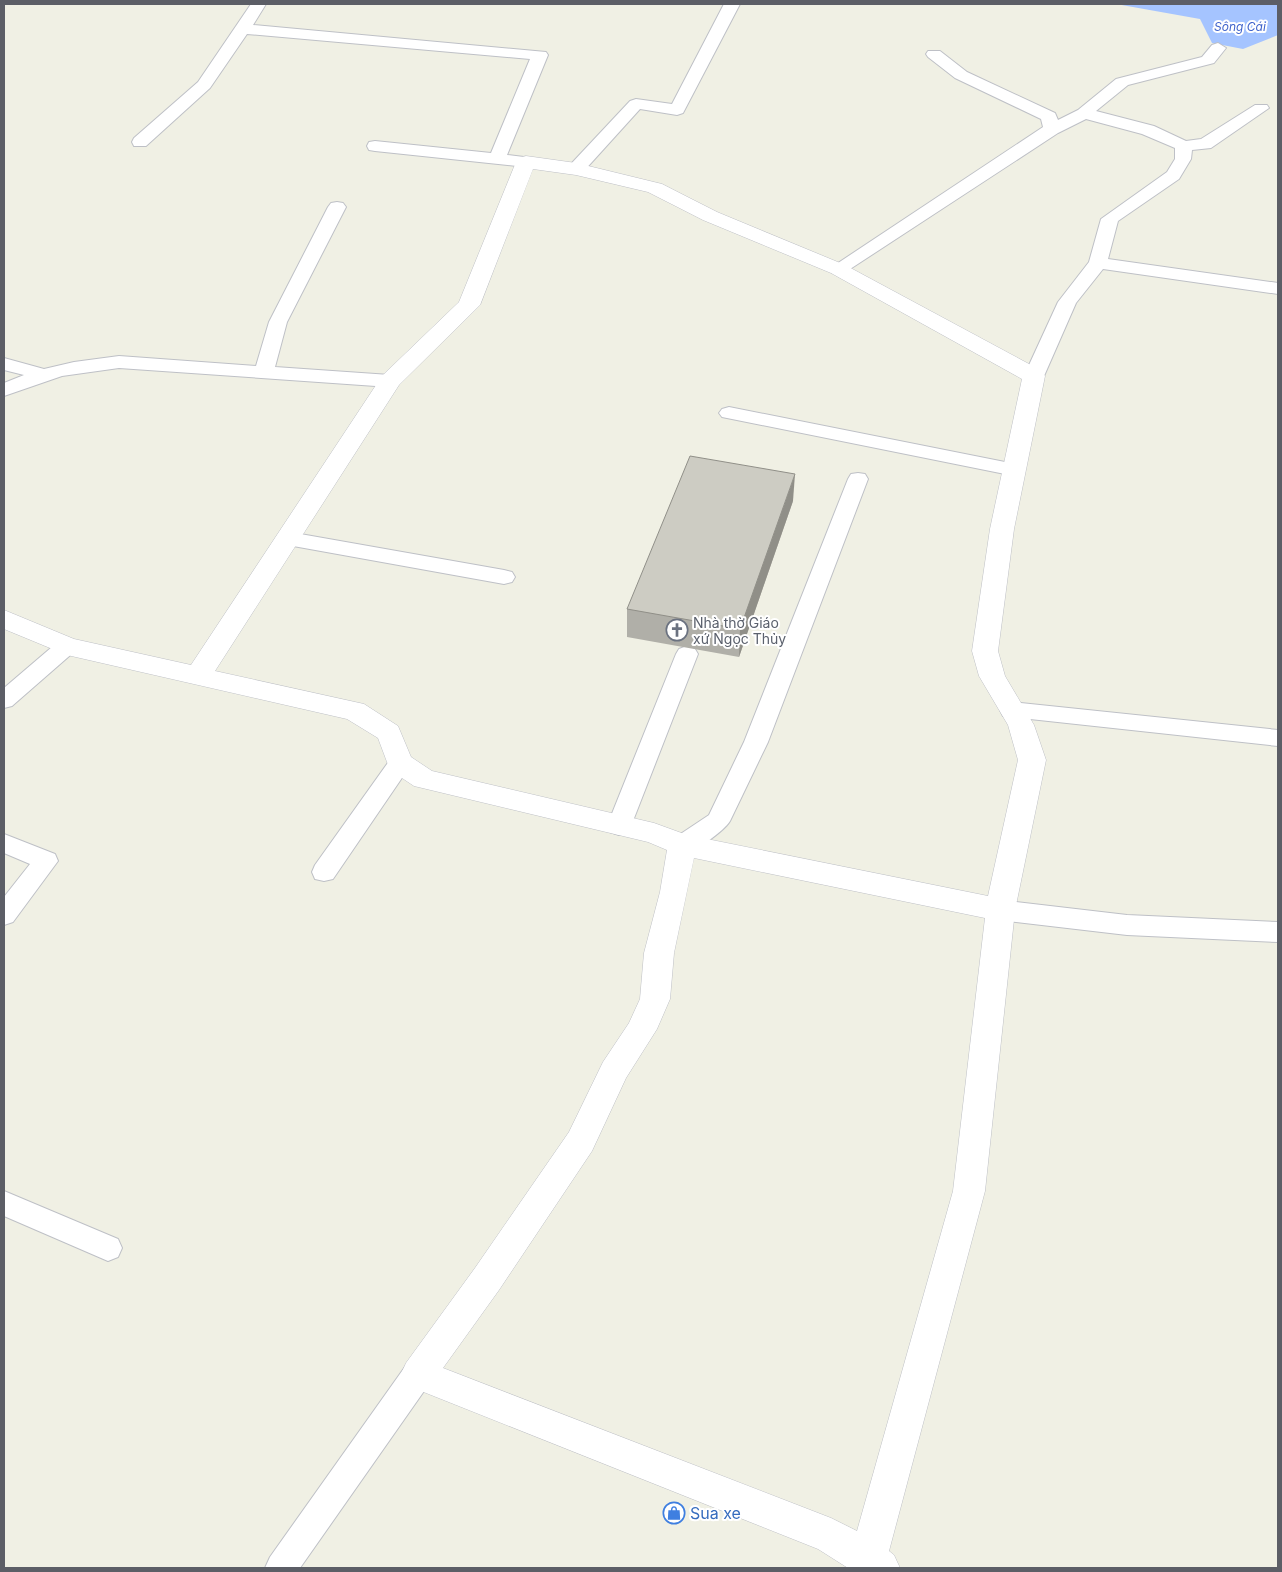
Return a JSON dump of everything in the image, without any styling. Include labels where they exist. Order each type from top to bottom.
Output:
[{"type":"street","points":[[198,676],[390,382],[469,305],[526,162],[576,169],[655,188],[710,216],[838,269],[1034,376],[1002,529],[985,651],[987,668],[994,685],[1026,736],[1032,760],[1000,910],[969,1191],[871,1565],[831,1536],[418,1374],[487,1279],[581,1141],[614,1072],[642,1029],[656,1000],[658,953],[674,892],[682,845]]},
{"type":"street","points":[[4,619],[67,646],[355,711],[389,733],[400,763],[424,779],[654,833],[682,845],[1000,910]]},
{"type":"lane","points":[[140,142],[204,85],[258,4]]},
{"type":"lane","points":[[576,169],[636,104],[677,110],[732,4]]},
{"type":"lane","points":[[243,29],[540,54],[497,158]]},
{"type":"lane","points":[[838,269],[1052,128],[1084,113],[1122,82],[1208,60],[1218,48]]},
{"type":"lane","points":[[934,54],[961,75],[1049,116],[1052,128]]},
{"type":"lane","points":[[1084,113],[1148,130],[1184,146],[1205,144],[1261,108]]},
{"type":"lane","points":[[375,146],[526,162]]},
{"type":"lane","points":[[1034,376],[1067,302],[1098,263],[1110,219],[1173,175],[1183,160],[1184,146]]},
{"type":"lane","points":[[264,371],[278,322],[338,207]]},
{"type":"lane","points":[[1098,263],[1278,289]]},
{"type":"lane","points":[[4,390],[42,374],[80,365],[119,362],[264,371],[390,382]]},
{"type":"lane","points":[[4,364],[42,374]]},
{"type":"lane","points":[[729,413],[1014,470]]},
{"type":"lane","points":[[682,845],[718,821],[756,742],[858,479]]},
{"type":"lane","points":[[289,539],[504,577]]},
{"type":"lane","points":[[4,700],[67,646]]},
{"type":"lane","points":[[619,826],[687,654]]},
{"type":"lane","points":[[1011,710],[1278,738]]},
{"type":"lane","points":[[324,872],[400,763]]},
{"type":"lane","points":[[4,843],[46,860],[4,915]]},
{"type":"lane","points":[[1000,910],[1127,925],[1278,932]]},
{"type":"lane","points":[[4,1203],[108,1248]]},
{"type":"lane","points":[[281,1568],[418,1374]]},
{"type":"water","name":"Sông Cái","points":[[1116,4],[1278,4],[1278,35],[1243,49],[1212,43],[1200,19]]},
{"type":"building","points":[[690,456],[795,474],[740,629],[627,609]]},
{"type":"place","name":"Nhà thờ Giáo xứ Ngọc Thủy","points":[[677,630]]},
{"type":"place","name":"Sua xe","points":[[674,1513]]}]
